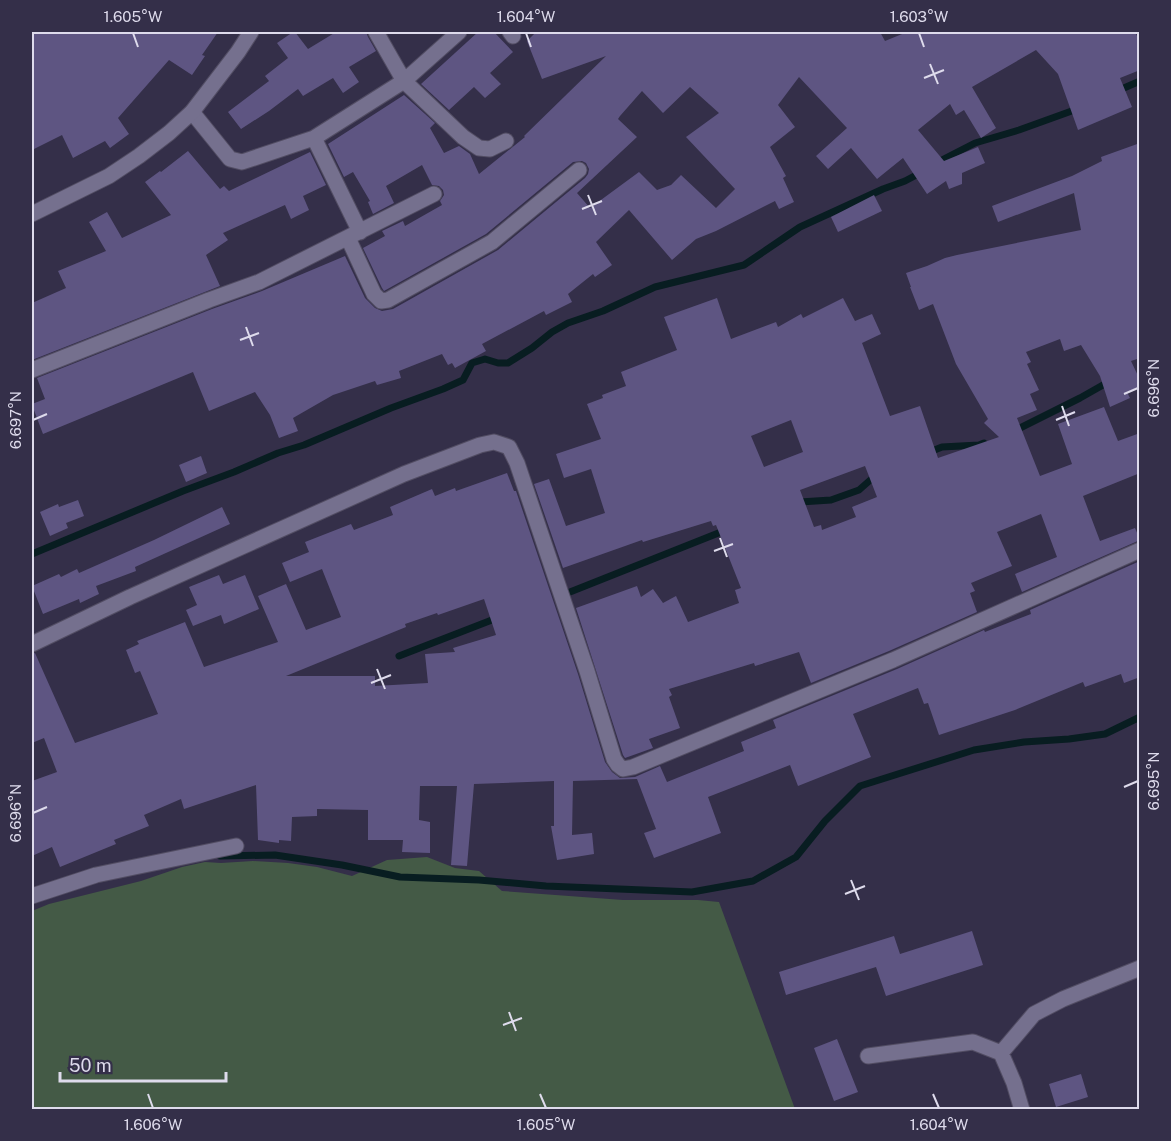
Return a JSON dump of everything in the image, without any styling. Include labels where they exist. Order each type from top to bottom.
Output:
[{"type":"street","points":[[32,214],[109,176],[169,133],[192,112],[251,32]]},
{"type":"street","points":[[376,32],[404,81],[463,137],[479,148],[490,149],[506,141]]},
{"type":"street","points":[[192,112],[230,159],[242,162],[314,138],[404,81],[459,32]]},
{"type":"street","points":[[314,138],[354,235],[374,294],[381,301],[388,300],[492,242],[579,170]]},
{"type":"street","points":[[32,370],[259,282],[434,194]]},
{"type":"street","points":[[32,644],[130,597],[404,474],[480,445],[494,442],[509,447],[517,463],[614,759],[623,769],[633,767],[893,660],[1140,550]]},
{"type":"street","points":[[32,896],[96,875],[236,846]]},
{"type":"street","points":[[1000,1053],[1034,1014],[1063,999],[1140,968]]},
{"type":"street","points":[[868,1056],[974,1042],[1000,1053],[1014,1083],[1022,1110]]},
{"type":"green space","points":[[427,857],[455,868],[479,871],[502,891],[623,900],[719,902],[795,1109],[32,1109],[32,911],[49,904],[205,862],[288,863],[317,867],[352,876],[387,860]]},
{"type":"building","points":[[32,32],[218,32],[192,75],[169,60],[118,118],[129,134],[110,148],[105,141],[73,158],[62,135],[32,150]]},
{"type":"building","points":[[293,32],[308,49],[336,32],[366,32],[376,51],[349,67],[359,82],[343,93],[333,78],[303,96],[298,89],[241,129],[228,112],[269,81],[265,76],[288,58],[277,43]]},
{"type":"building","points":[[478,32],[494,32],[513,52],[490,73],[501,84],[485,98],[474,87],[449,110],[421,84]]},
{"type":"building","points":[[536,32],[880,32],[885,41],[907,32],[1135,32],[1140,42],[1140,70],[1120,78],[1132,107],[1078,130],[1058,74],[1036,50],[972,87],[996,128],[981,138],[964,110],[956,115],[950,104],[918,130],[944,161],[978,147],[985,163],[962,173],[962,184],[949,189],[946,181],[927,194],[903,158],[877,179],[851,148],[828,169],[816,156],[847,128],[799,77],[778,105],[795,127],[770,147],[786,176],[783,178],[794,202],[779,209],[775,201],[696,239],[672,260],[629,210],[596,242],[612,265],[595,277],[593,274],[568,294],[572,302],[546,315],[544,311],[482,344],[486,351],[455,368],[452,363],[448,365],[442,354],[399,371],[401,378],[377,385],[375,381],[333,395],[293,418],[298,431],[279,438],[270,415],[255,392],[209,411],[193,372],[43,434],[32,405],[45,399],[37,378],[262,291],[345,256],[365,298],[375,308],[382,311],[393,309],[498,250],[585,178],[589,169],[586,163],[573,162],[486,234],[384,291],[363,248],[385,236],[382,231],[403,221],[405,226],[442,205],[440,201],[444,195],[443,190],[439,186],[432,185],[422,165],[386,186],[394,203],[373,214],[368,202],[370,201],[353,172],[344,177],[328,144],[404,95],[435,123],[430,128],[444,153],[459,146],[470,154],[479,174],[525,137],[606,56],[542,79],[527,41]],"holes":[[[690,87],[719,113],[686,137],[735,189],[716,208],[681,175],[671,185],[657,190],[639,172],[590,208],[577,193],[637,137],[618,119],[642,91],[663,113]]]},
{"type":"building","points":[[1140,143],[1140,358],[1131,361],[1140,380],[1140,387],[1127,392],[1130,398],[1110,407],[1100,376],[1081,345],[1064,351],[1060,339],[1026,352],[1031,362],[1027,364],[1039,390],[1030,394],[1037,410],[1017,418],[1040,476],[1072,464],[1058,424],[1104,407],[1118,441],[1140,433],[1140,473],[1083,496],[1100,541],[1135,528],[1140,540],[1022,592],[1015,574],[1057,557],[1041,514],[997,532],[1012,566],[971,583],[975,591],[970,593],[977,612],[811,683],[799,652],[669,689],[672,695],[669,697],[680,728],[649,739],[653,748],[625,758],[576,608],[637,586],[641,597],[653,589],[663,603],[676,596],[688,622],[739,603],[735,590],[741,588],[716,525],[713,526],[711,521],[643,542],[642,540],[563,568],[534,484],[549,479],[566,526],[605,513],[591,469],[564,478],[556,454],[601,439],[587,404],[603,398],[602,395],[626,386],[621,372],[677,350],[664,317],[717,298],[731,339],[776,322],[778,327],[801,314],[803,318],[843,298],[855,321],[872,314],[881,334],[862,343],[890,416],[920,406],[938,458],[999,437],[984,423],[988,419],[956,364],[933,304],[919,310],[906,273],[957,255],[1081,230],[1074,193],[998,222],[992,206],[1072,176],[1102,161],[1101,157]],"holes":[[[791,420],[803,452],[764,467],[751,436]],[[865,466],[877,497],[852,507],[856,517],[822,530],[821,525],[814,527],[800,490]]]},
{"type":"building","points":[[188,151],[220,189],[224,186],[229,191],[310,152],[326,185],[303,196],[309,210],[291,219],[285,205],[223,233],[228,240],[206,255],[220,286],[32,360],[32,303],[66,288],[58,271],[106,251],[89,222],[107,212],[122,238],[171,215],[145,182]]},
{"type":"building","points":[[874,195],[882,211],[838,232],[831,217]]},
{"type":"building","points":[[201,456],[207,473],[186,482],[179,465]]},
{"type":"building","points":[[507,473],[516,491],[578,674],[605,762],[620,778],[635,777],[660,766],[667,782],[744,751],[741,742],[776,728],[773,720],[984,630],[985,632],[1031,614],[1030,610],[1140,561],[1140,677],[1124,683],[1121,674],[1085,687],[1083,682],[1015,710],[939,735],[928,703],[924,704],[918,688],[853,714],[871,757],[798,786],[790,765],[708,797],[721,833],[654,858],[644,833],[656,829],[637,779],[573,781],[572,835],[592,833],[594,854],[557,860],[551,826],[554,826],[554,781],[474,784],[467,866],[451,865],[457,786],[420,786],[419,820],[430,822],[430,853],[402,852],[403,840],[368,840],[368,810],[317,809],[317,816],[292,817],[291,841],[279,840],[279,843],[258,840],[256,785],[184,809],[181,799],[144,815],[149,826],[114,840],[116,844],[60,867],[52,847],[32,856],[32,781],[57,772],[44,738],[32,743],[32,654],[35,653],[75,743],[158,714],[140,671],[135,673],[126,650],[139,644],[137,641],[185,622],[204,667],[278,642],[258,596],[286,584],[306,630],[341,617],[322,569],[290,582],[282,563],[309,552],[305,542],[351,524],[354,530],[393,515],[390,507],[432,489],[435,496],[455,488],[456,491]],"holes":[[[484,599],[496,635],[453,648],[455,652],[425,654],[428,683],[375,686],[375,676],[286,676],[406,627],[405,624]]]},
{"type":"building","points":[[78,500],[84,516],[66,523],[68,528],[50,536],[40,512],[58,504],[59,507]]},
{"type":"building","points":[[222,507],[230,524],[135,567],[136,571],[96,586],[99,594],[80,603],[79,599],[43,614],[32,586],[59,574],[61,577],[77,569],[79,573]]},
{"type":"building","points":[[219,575],[223,584],[245,575],[259,609],[224,624],[221,615],[193,626],[186,610],[197,605],[189,587]]},
{"type":"building","points":[[972,931],[983,965],[886,996],[876,967],[786,995],[779,972],[894,936],[900,954]]},
{"type":"building","points":[[837,1039],[858,1092],[834,1101],[814,1048]]},
{"type":"building","points":[[1081,1074],[1088,1097],[1056,1107],[1049,1084]]},
{"type":"waterway","points":[[1117,91],[1140,81]]},
{"type":"waterway","points":[[936,163],[975,143],[1080,108]]},
{"type":"waterway","points":[[32,554],[183,491],[443,389],[463,380],[472,363],[485,359],[508,363],[568,323],[603,311],[655,287],[744,265],[800,227],[922,172]]},
{"type":"waterway","points":[[1014,431],[1110,381]]},
{"type":"waterway","points":[[927,453],[942,447],[984,443]]},
{"type":"waterway","points":[[795,504],[831,500],[859,490],[876,475]]},
{"type":"waterway","points":[[570,592],[726,530]]},
{"type":"waterway","points":[[399,656],[497,618]]},
{"type":"waterway","points":[[220,856],[275,855],[400,877],[692,892],[753,881],[796,857],[825,821],[860,786],[974,750],[1024,742],[1105,734],[1140,717]]}]
